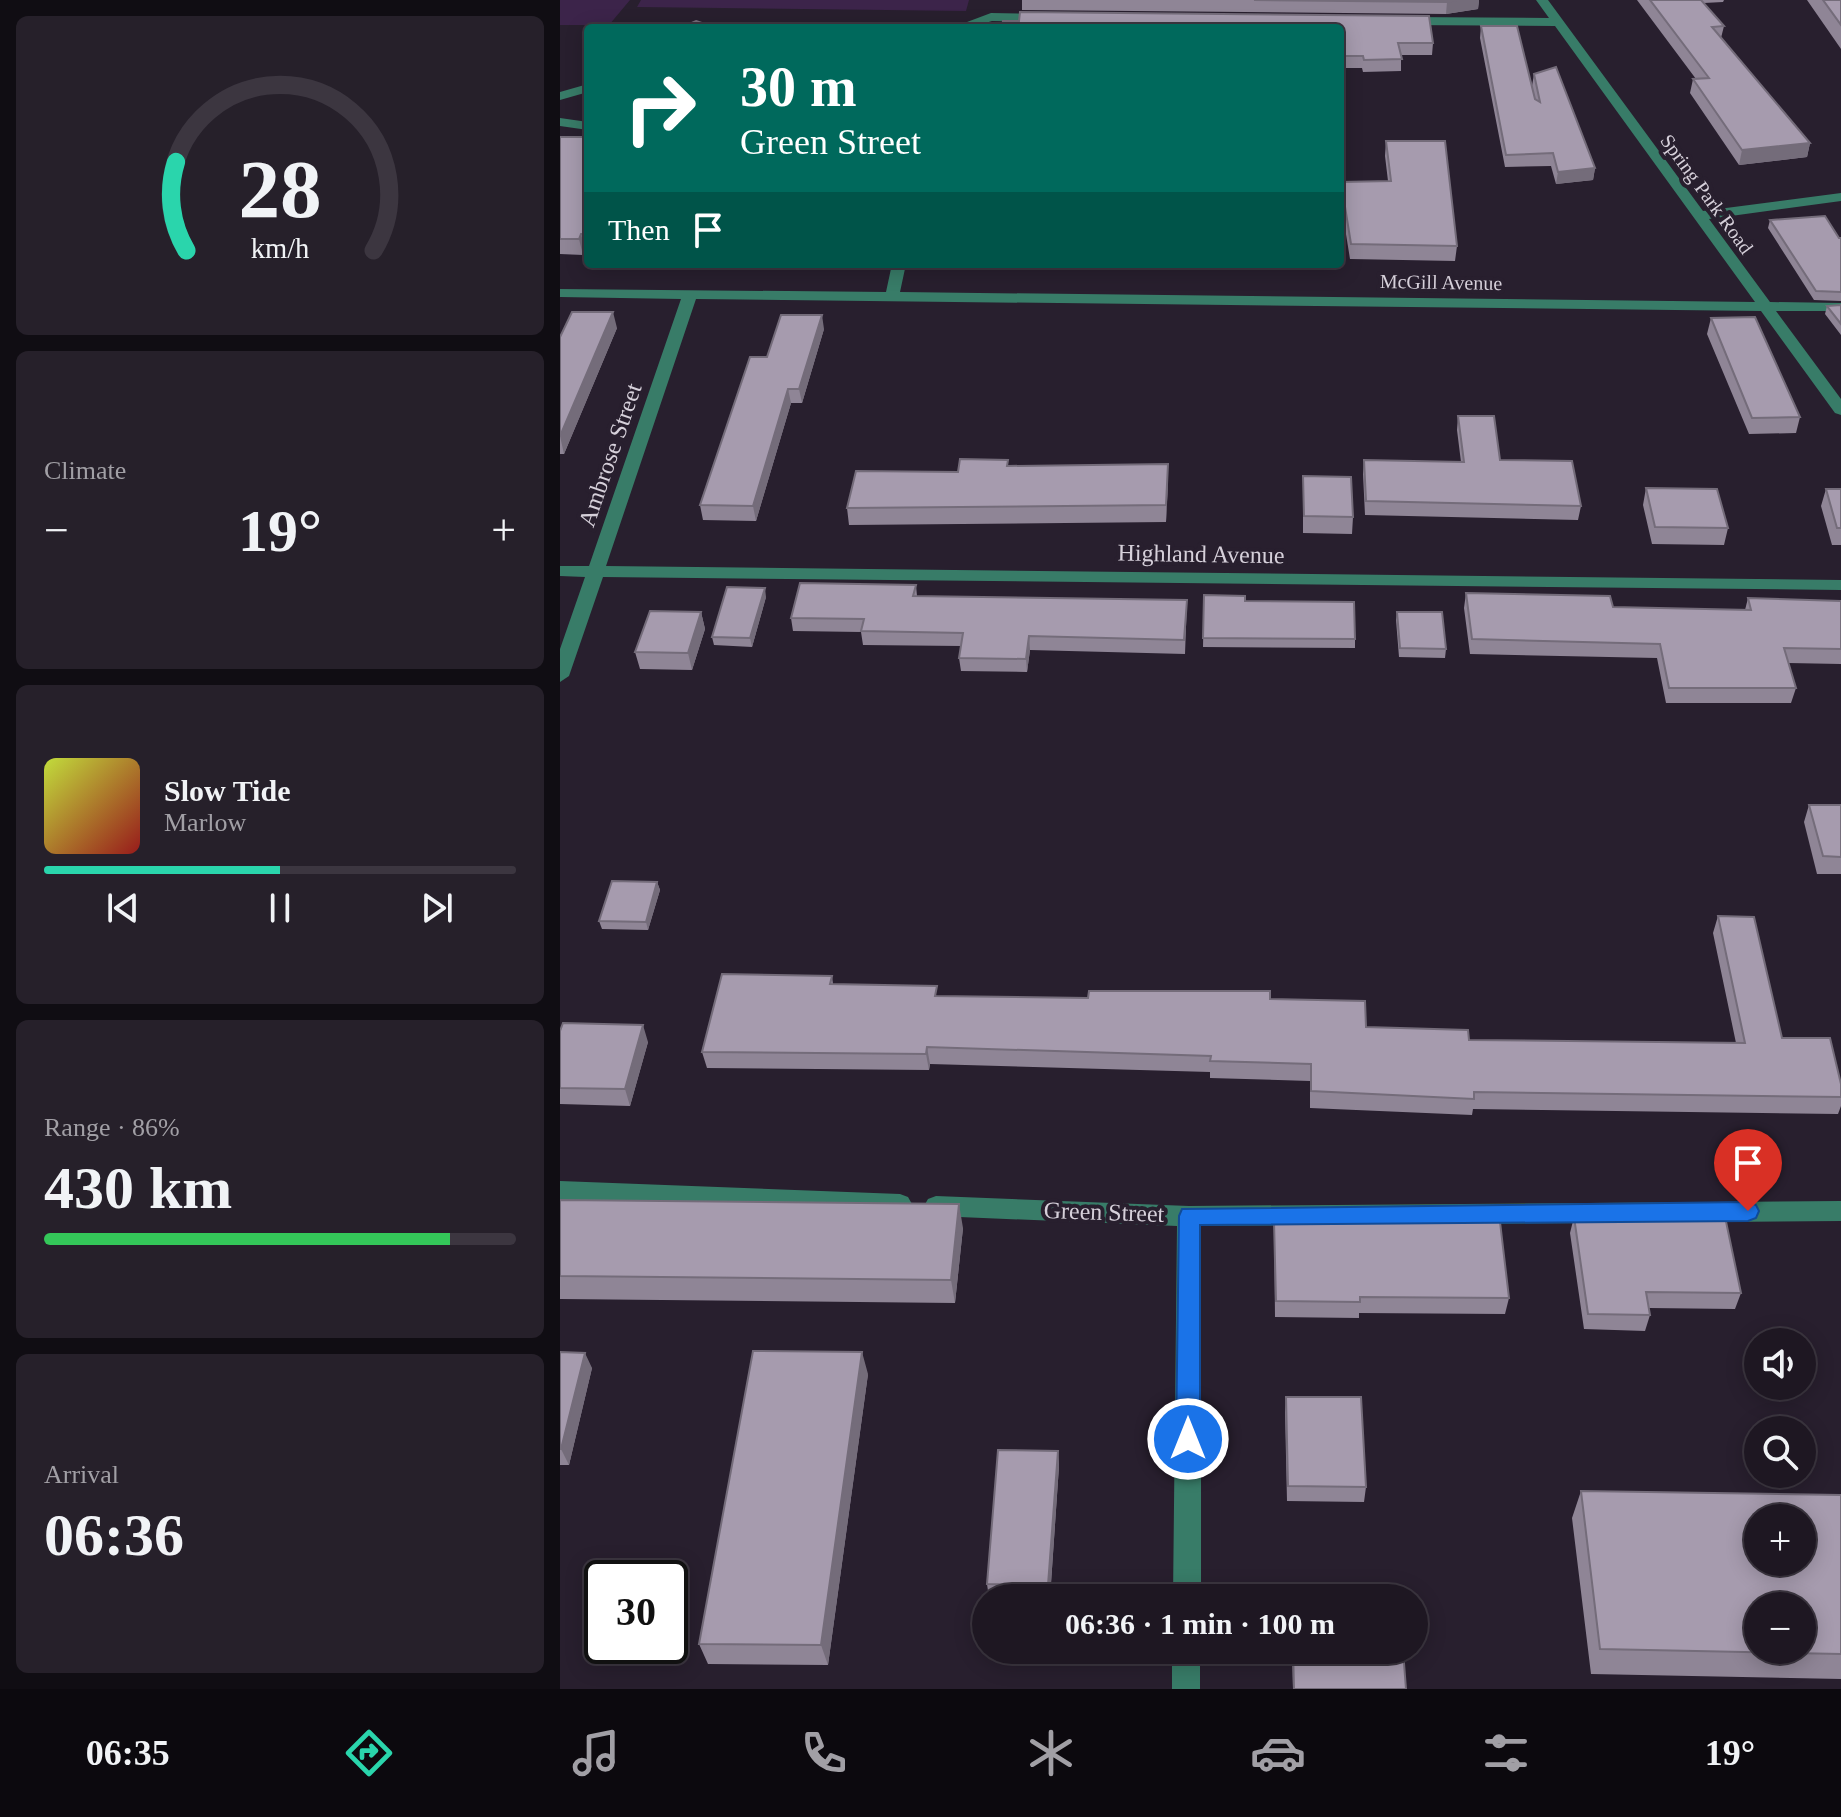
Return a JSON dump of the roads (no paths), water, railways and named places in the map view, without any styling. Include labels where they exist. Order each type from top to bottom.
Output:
[{"type":"street","name":"Spring Park Road","points":[[1542,0],[1841,410]]},
{"type":"street","points":[[966,24],[991,17],[1054,18]]},
{"type":"street","points":[[1386,21],[1559,22]]},
{"type":"street","points":[[560,96],[584,89]]},
{"type":"street","points":[[560,122],[584,125]]},
{"type":"street","points":[[1698,216],[1841,197]]},
{"type":"street","points":[[892,296],[898,268]]},
{"type":"street","name":"McGill Avenue","points":[[560,293],[1841,307]]},
{"type":"street","name":"Ambrose Street","points":[[560,676],[690,295]]},
{"type":"street","name":"Highland Avenue","points":[[560,571],[1841,585]]},
{"type":"street","name":"Green Street","points":[[560,1191],[1189,1216],[1841,1211]]},
{"type":"street","points":[[1187,1584],[1189,1216]]},
{"type":"street","points":[[1186,1664],[1186,1689]]}]
